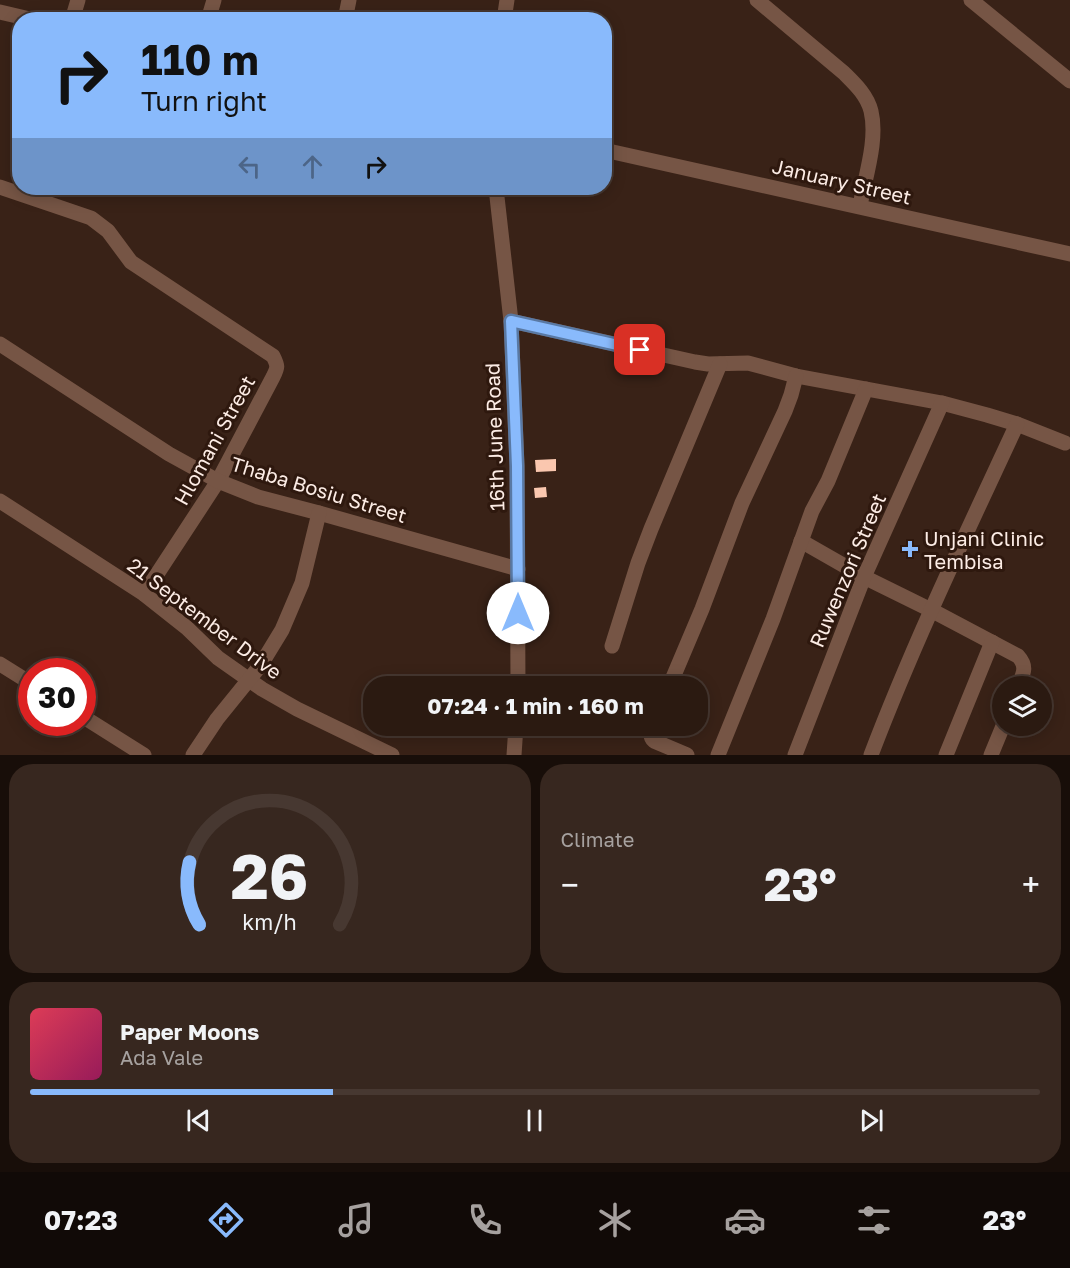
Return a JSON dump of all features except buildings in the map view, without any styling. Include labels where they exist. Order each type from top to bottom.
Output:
[{"type":"street","points":[[757,0],[844,73],[864,97],[871,112],[872,148],[860,206]]},
{"type":"street","points":[[972,0],[1070,81]]},
{"type":"street","name":"January Street","points":[[612,152],[1070,254]]},
{"type":"street","name":"Hlomani Street","points":[[23,195],[91,218],[108,231],[131,262],[273,356],[276,362],[277,368],[273,377],[218,481],[144,594]]},
{"type":"street","name":"16th June Road","points":[[497,195],[511,321],[517,466],[518,676]]},
{"type":"street","points":[[511,321],[689,361],[708,364],[748,363],[796,376],[942,403],[1017,424],[1065,443]]},
{"type":"street","name":"Thaba Bosiu Street","points":[[0,344],[132,431],[218,481],[258,497],[518,569]]},
{"type":"street","points":[[612,646],[648,538],[720,364]]},
{"type":"street","points":[[674,676],[702,609],[725,543],[785,411],[796,376]]},
{"type":"street","points":[[718,755],[773,619],[812,511],[828,481],[866,389]]},
{"type":"street","name":"Ruwenzori Street","points":[[795,755],[864,578],[942,403]]},
{"type":"street","points":[[871,755],[931,610],[1017,424]]},
{"type":"street","name":"21 September Drive","points":[[0,501],[144,594],[187,628],[218,658],[248,680],[297,709],[392,755]]},
{"type":"street","points":[[193,755],[217,719],[271,651],[282,630],[302,582],[319,513]]},
{"type":"street","points":[[801,542],[864,578],[1018,656],[1022,660],[1024,669],[1022,676]]},
{"type":"street","points":[[946,755],[992,642]]},
{"type":"street","points":[[0,664],[18,675]]},
{"type":"street","points":[[96,725],[144,755]]},
{"type":"street","points":[[514,755],[515,736]]},
{"type":"street","points":[[651,736],[654,741],[687,755]]},
{"type":"street","points":[[991,755],[999,736]]},
{"type":"place","name":"Unjani Clinic Tembisa","points":[[910,549]]},
{"type":"route","points":[[518,613],[517,466],[511,321],[640,350]]}]
